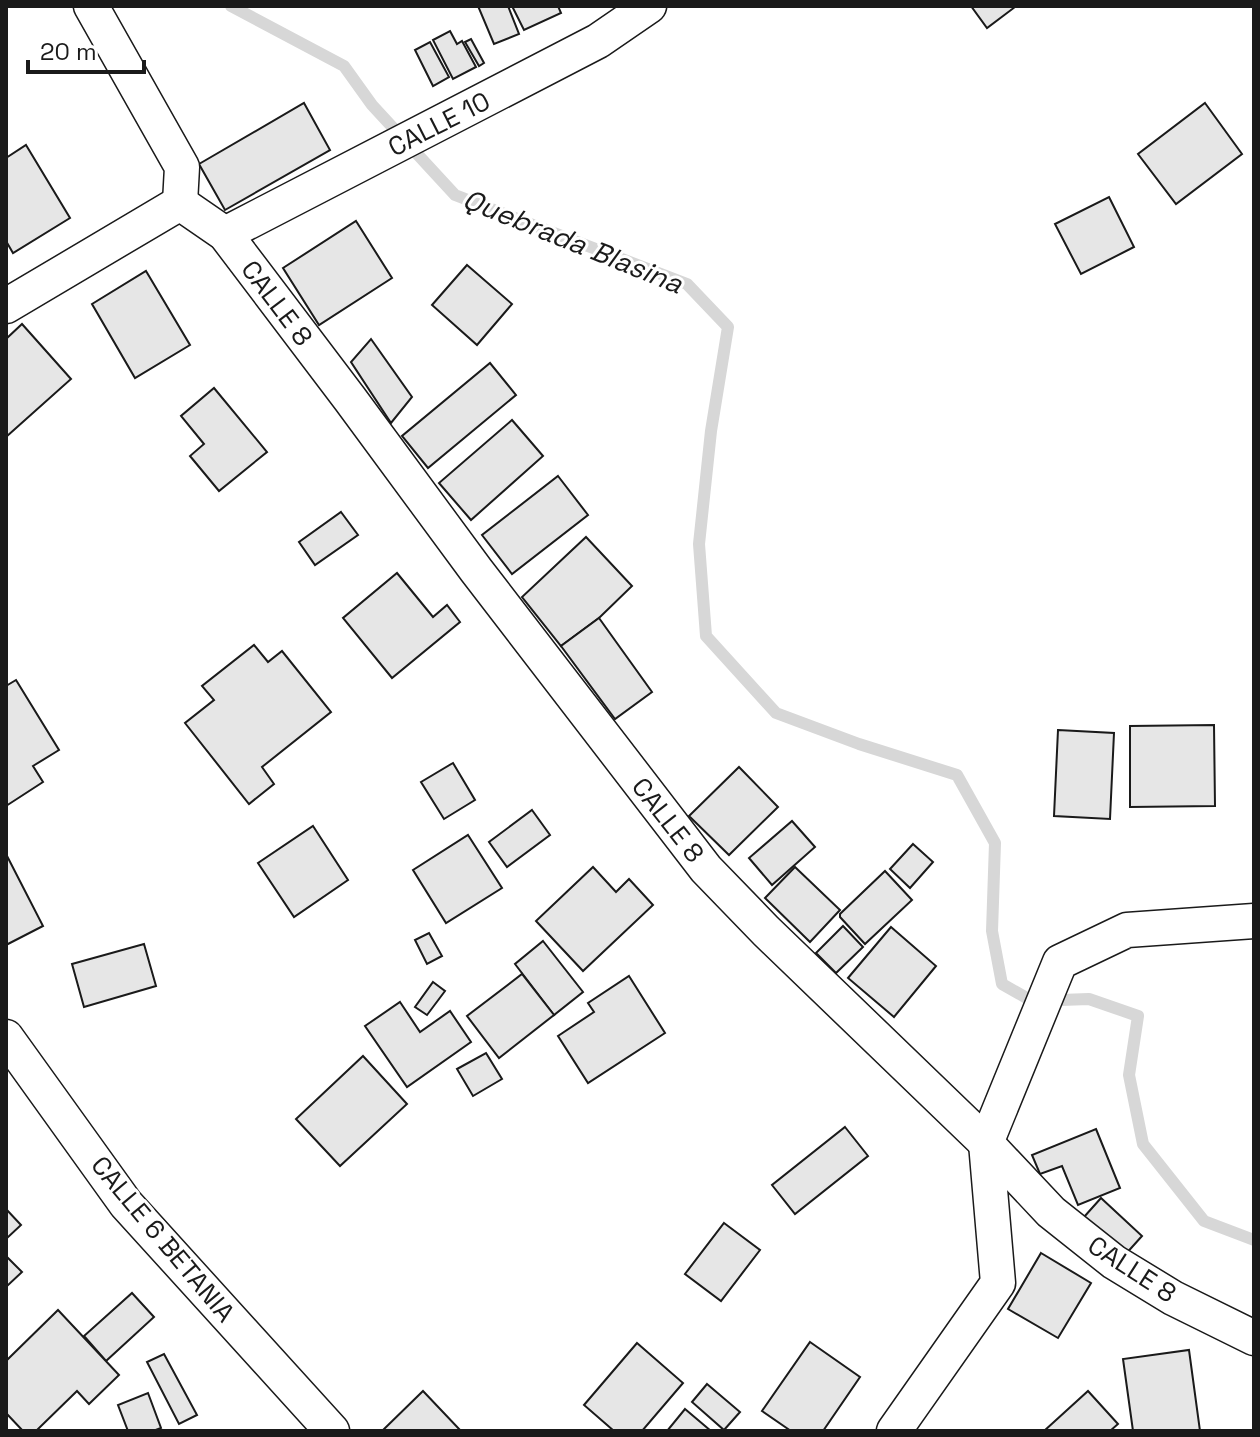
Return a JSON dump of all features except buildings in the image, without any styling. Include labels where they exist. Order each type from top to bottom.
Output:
[{"type":"street","points":[[6,306],[180,203],[182,167],[91,6]]},
{"type":"street","name":"CALLE 10","points":[[225,234],[598,41],[649,6]]},
{"type":"street","name":"CALLE 8","points":[[180,203],[225,234],[485,582],[706,869],[986,1143],[1051,1212],[1114,1262],[1173,1298],[1254,1338]]},
{"type":"street","points":[[894,1431],[998,1283],[986,1143],[1060,962],[1127,930],[1254,921]]},
{"type":"street","name":"CALLE 6 BETANIA","points":[[6,1037],[126,1204],[332,1431]]},
{"type":"waterway","name":"Quebrada Blasina","points":[[231,6],[344,66],[372,105],[455,195],[687,284],[728,327],[711,431],[699,544],[706,636],[776,713],[859,744],[957,775],[995,843],[992,931],[1002,984],[1032,1001],[1089,999],[1138,1016],[1129,1075],[1143,1144],[1204,1221],[1254,1240]]}]
